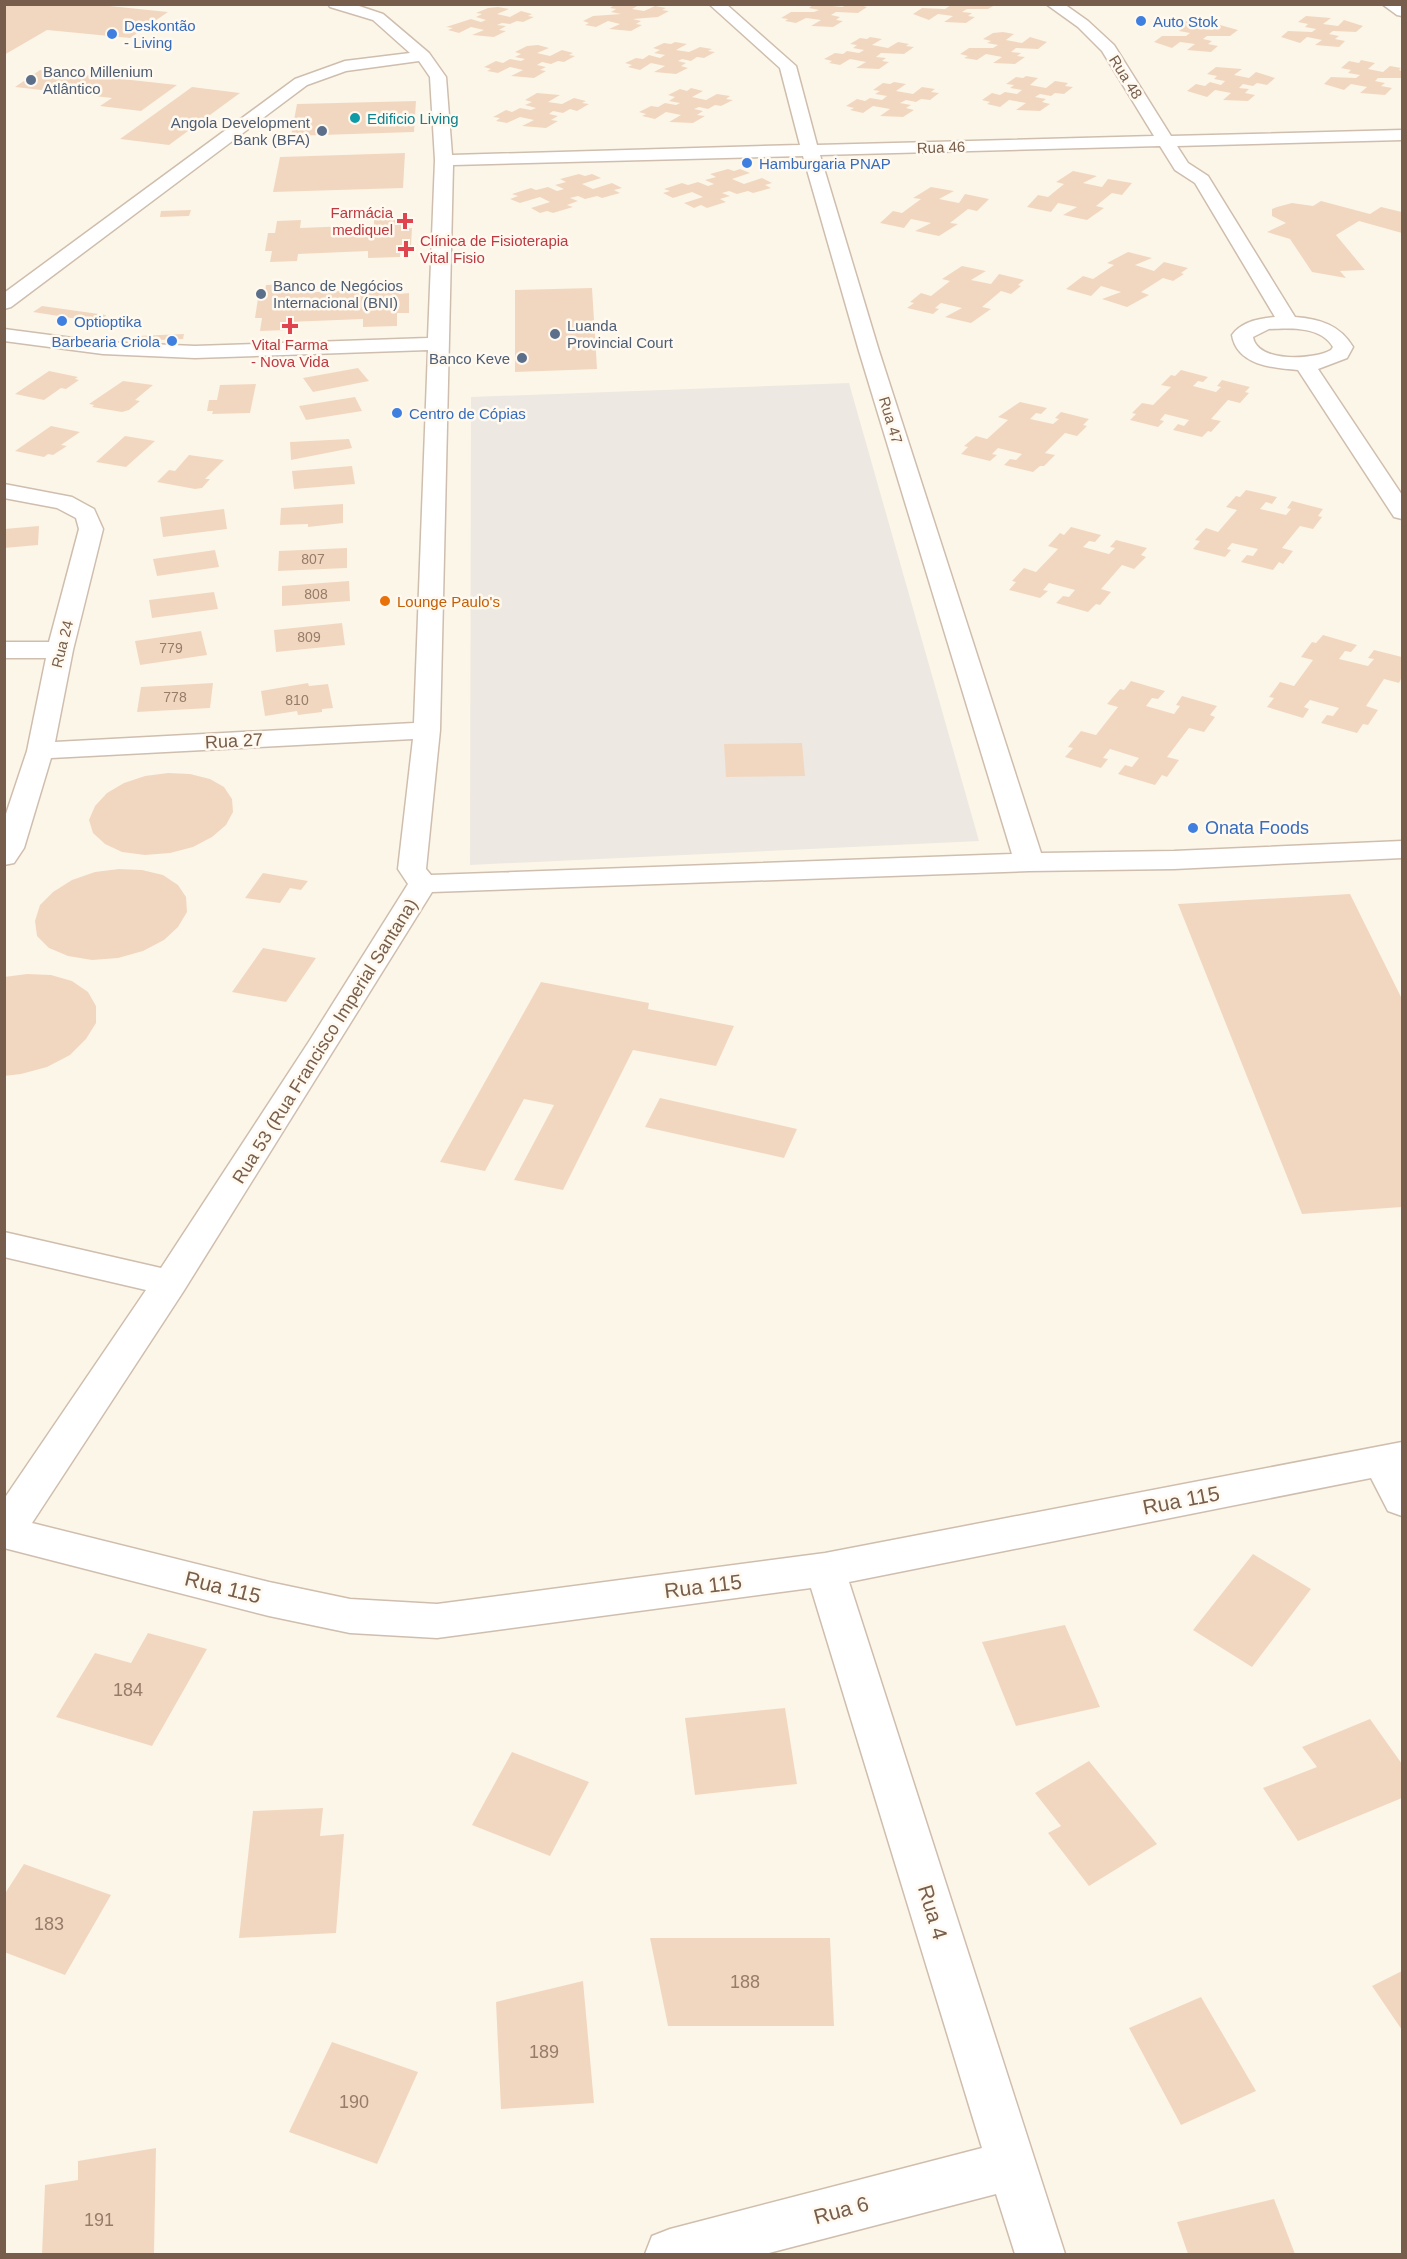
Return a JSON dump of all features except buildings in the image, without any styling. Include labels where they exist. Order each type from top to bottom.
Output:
[{"type":"street","name":"Rua 53 (Rua Francisco Imperial Santana)","points":[[5,1532],[323,1047],[423,884],[412,869],[427,730],[444,160],[438,77],[423,56],[391,26],[378,17],[335,4]]},
{"type":"street","name":"Rua 47","points":[[716,4],[788,66],[810,151],[873,362],[1029,862]]},
{"type":"street","name":"Rua 48","points":[[1053,4],[1083,24],[1108,48],[1181,166],[1202,180],[1236,236],[1279,323]]},
{"type":"street","points":[[1389,4],[1402,12]]},
{"type":"street","points":[[4,303],[301,82],[336,67],[423,56]]},
{"type":"street","name":"Rua 46","points":[[444,160],[1402,135]]},
{"type":"street","name":"Rua 48","points":[[1181,166],[1179,180],[1185,189]]},
{"type":"street","points":[[1214,237],[1236,236]]},
{"type":"street","points":[[1238,275],[1279,323]]},
{"type":"street","points":[[1279,323],[1320,328],[1340,340],[1343,347],[1340,354],[1332,359],[1304,364],[1263,358],[1245,348],[1242,335],[1257,326],[1279,323]]},
{"type":"street","points":[[4,335],[103,348],[195,352],[438,344]]},
{"type":"street","points":[[1304,364],[1402,512]]},
{"type":"street","name":"Rua 24","points":[[4,491],[64,502],[86,514],[91,529],[60,650],[40,751],[10,848],[4,857]]},
{"type":"street","points":[[4,650],[60,650]]},
{"type":"street","name":"Rua 27","points":[[40,751],[427,730]]},
{"type":"street","points":[[423,884],[1029,862],[1174,860],[1402,850]]},
{"type":"street","points":[[4,1245],[170,1282]]},
{"type":"street","points":[[1392,1459],[1402,1500]]},
{"type":"street","name":"Rua 115","points":[[5,1532],[269,1599],[350,1616],[437,1621],[825,1570],[1392,1459]]},
{"type":"street","name":"Rua 4","points":[[825,1570],[1040,2254]]},
{"type":"street","name":"Rua 6","points":[[670,2254],[1012,2165]]},
{"type":"shaded area","points":[[849,383],[979,841],[470,865],[471,397]]},
{"type":"place","name":"Auto Stok","points":[[1141,21]]},
{"type":"place","name":"Deskontão - Living","points":[[112,34]]},
{"type":"place","name":"Banco Millenium Atlântico","points":[[31,80]]},
{"type":"place","name":"Edificio Living","points":[[355,118]]},
{"type":"place","name":"Angola Development Bank (BFA)","points":[[322,131]]},
{"type":"place","name":"Hamburgaria PNAP","points":[[747,163]]},
{"type":"place","name":"Farmácia mediquel","points":[[405,221]]},
{"type":"place","name":"Clínica de Fisioterapia Vital Fisio","points":[[406,249]]},
{"type":"place","name":"Banco de Negócios Internacional (BNI)","points":[[261,294]]},
{"type":"place","name":"Optioptika","points":[[62,321]]},
{"type":"place","name":"Vital Farma - Nova Vida","points":[[290,326]]},
{"type":"place","name":"Luanda Provincial Court","points":[[555,334]]},
{"type":"place","name":"Barbearia Criola","points":[[172,341]]},
{"type":"place","name":"Banco Keve","points":[[522,358]]},
{"type":"place","name":"Centro de Cópias","points":[[397,413]]},
{"type":"place","name":"Lounge Paulo's","points":[[385,601]]},
{"type":"place","name":"Onata Foods","points":[[1193,828]]}]
